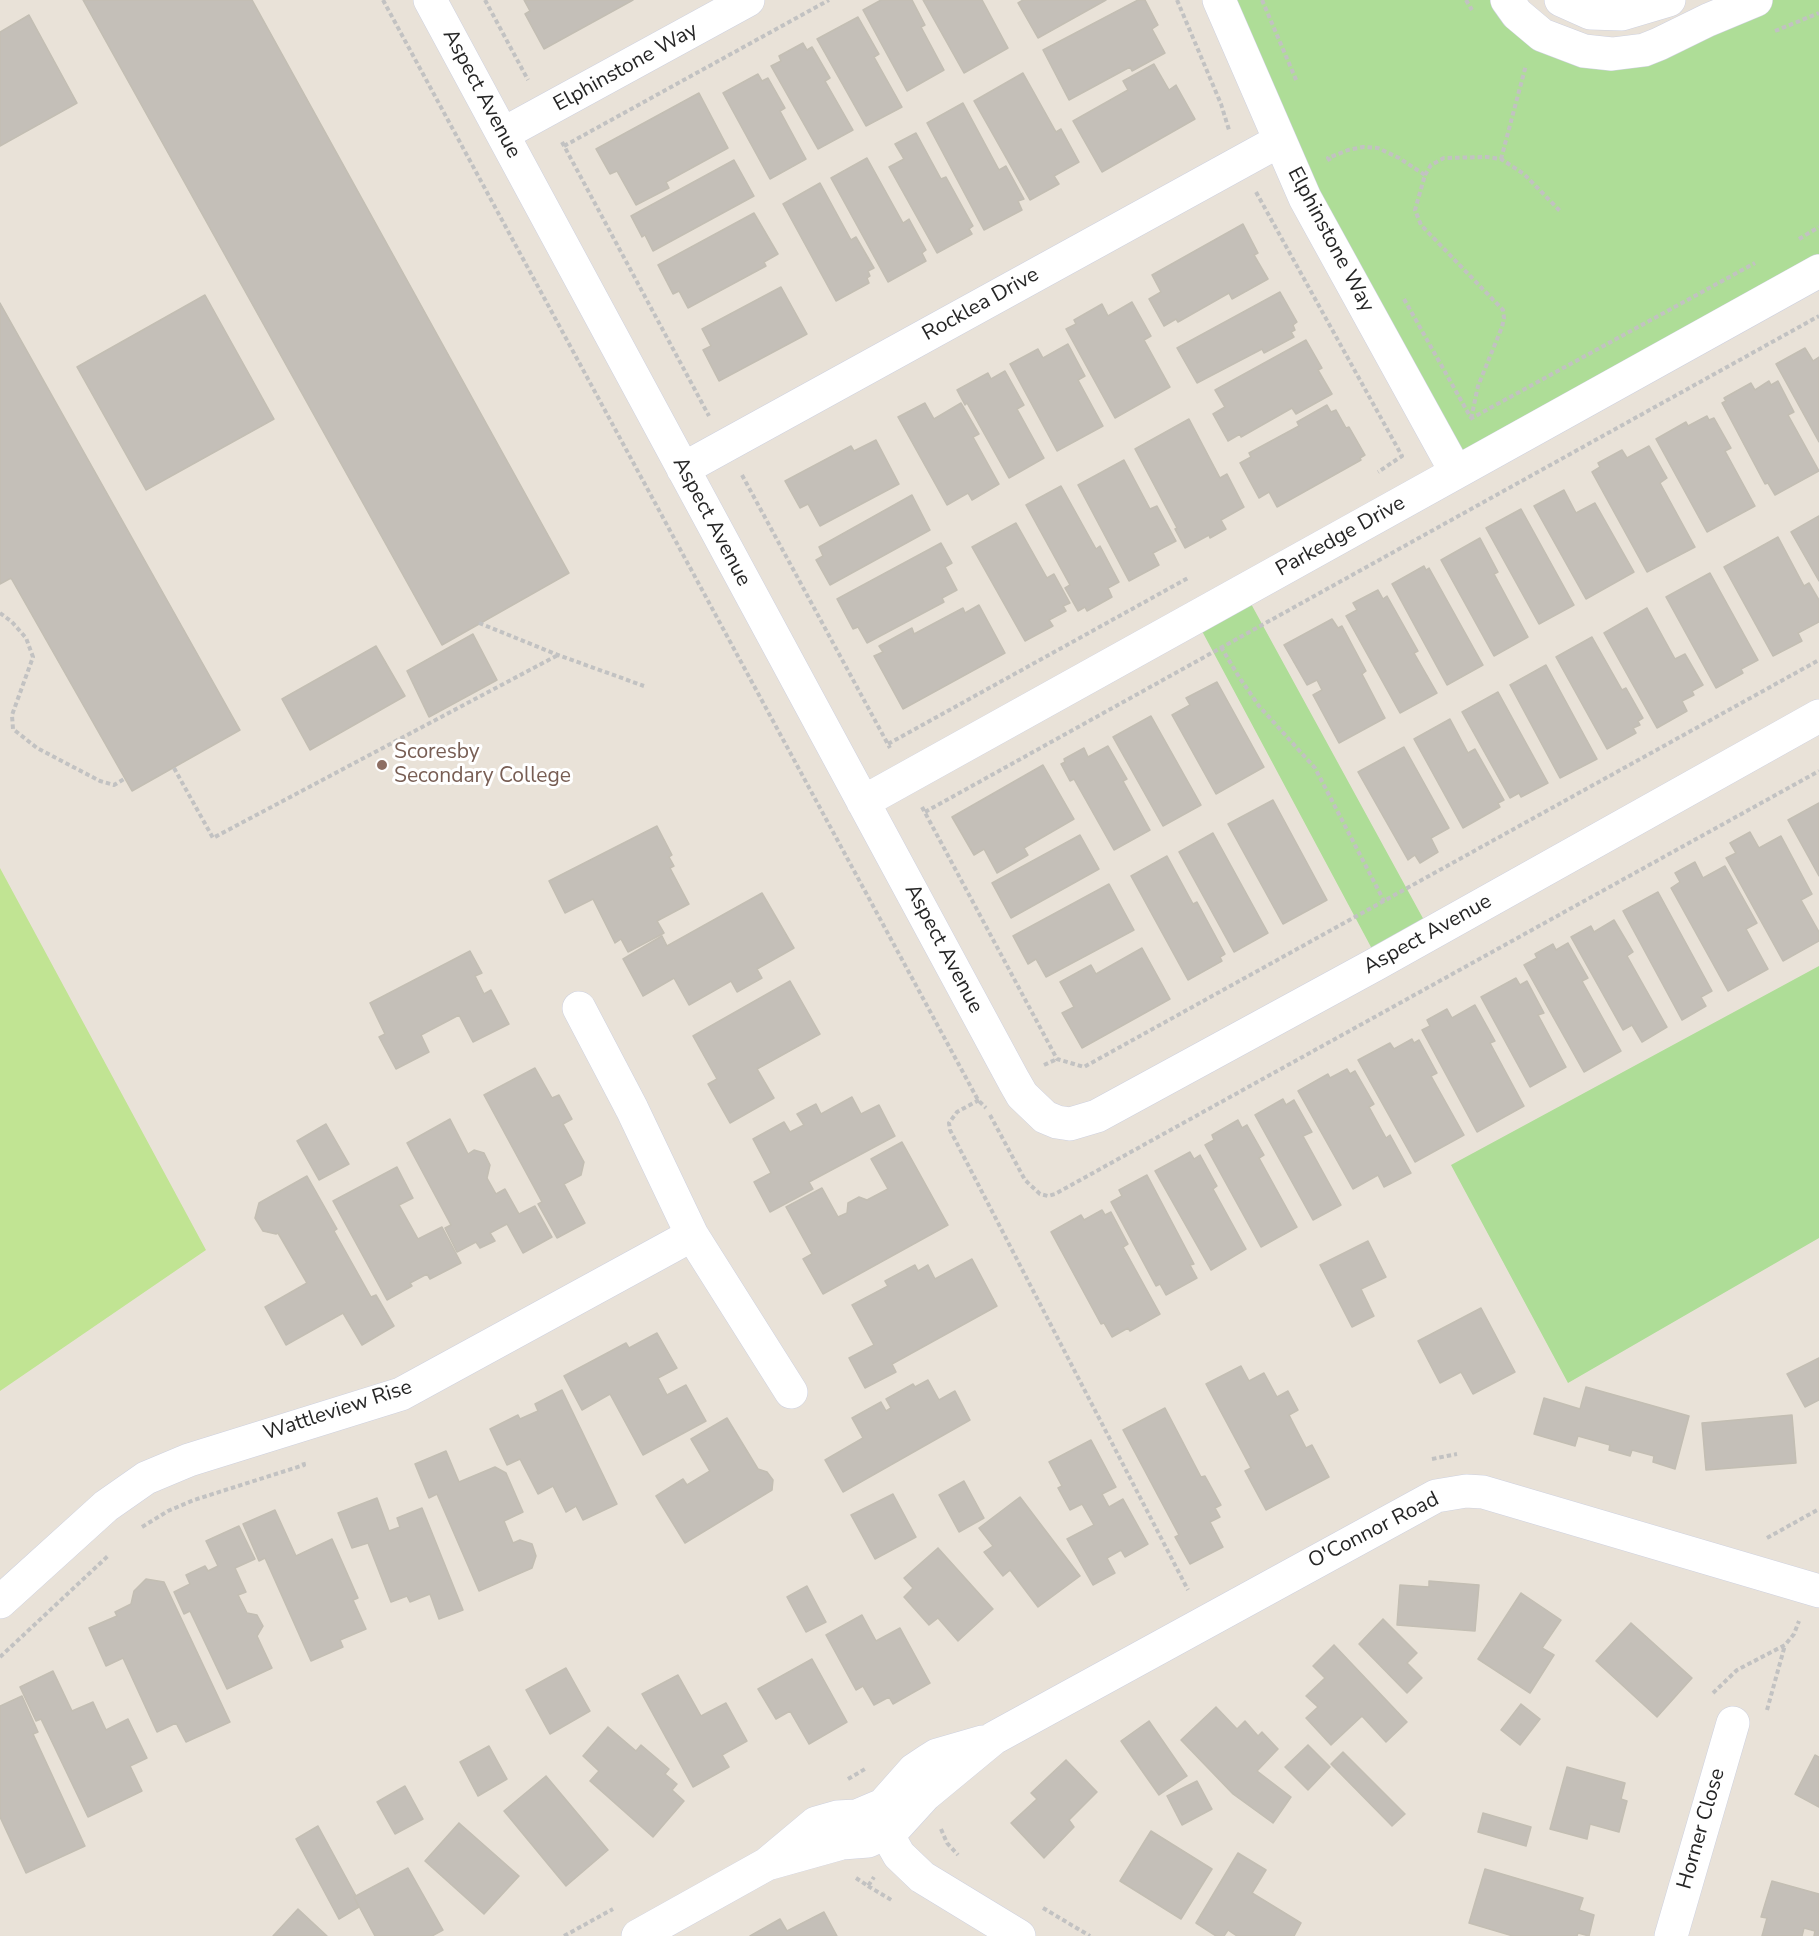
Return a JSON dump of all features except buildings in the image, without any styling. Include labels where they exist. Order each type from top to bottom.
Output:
[{"type":"street","name":"Aspect Avenue","points":[[430,0],[1022,1095],[1045,1117],[1070,1124],[1097,1116],[1379,962],[1819,716]]},
{"type":"street","name":"Elphinstone Way","points":[[503,134],[748,0]]},
{"type":"street","name":"Elphinstone Way","points":[[1219,0],[1305,198],[1456,472]]},
{"type":"street","points":[[1507,0],[1517,14],[1542,35],[1584,51],[1612,54],[1644,50],[1756,0]]},
{"type":"street","points":[[1561,0],[1590,13],[1622,14],[1669,0]]},
{"type":"street","name":"Rocklea Drive","points":[[682,469],[1279,141]]},
{"type":"street","name":"Parkedge Drive","points":[[863,802],[1819,272]]},
{"type":"street","points":[[579,1008],[632,1109],[692,1235],[791,1392]]},
{"type":"street","name":"Wattleview Rise","points":[[0,1602],[93,1516],[146,1478],[189,1460],[407,1391],[692,1235]]},
{"type":"street","name":"O'Connor Road","points":[[638,1936],[767,1864],[816,1823],[837,1817],[857,1816],[880,1821],[890,1799],[914,1770],[937,1755],[994,1738],[1422,1502],[1450,1492],[1482,1492],[1819,1591]]},
{"type":"street","name":"Horner Close","points":[[1671,1936],[1733,1722]]},
{"type":"street","points":[[880,1821],[900,1855],[922,1877],[1019,1936]]},
{"type":"path","points":[[485,0],[529,81]]},
{"type":"path","points":[[564,146],[829,0]]},
{"type":"path","points":[[1177,0],[1221,104],[1231,139]]},
{"type":"path","points":[[1262,0],[1297,84]]},
{"type":"path","points":[[1501,159],[1526,64]]},
{"type":"path","points":[[560,138],[1057,1059],[1084,1067],[1819,660]]},
{"type":"path","points":[[1324,147],[1333,169]]},
{"type":"path","points":[[1328,158],[1356,148],[1378,148],[1425,175]]},
{"type":"path","points":[[1471,419],[1478,386],[1504,318],[1498,304],[1421,225],[1414,210],[1425,175],[1431,165],[1444,158],[1501,159],[1524,174],[1561,212]]},
{"type":"path","points":[[1255,189],[1402,456],[1369,477]]},
{"type":"path","points":[[1798,239],[1819,227]]},
{"type":"path","points":[[1465,422],[1757,261]]},
{"type":"path","points":[[925,812],[1819,316]]},
{"type":"path","points":[[888,744],[1191,576]]},
{"type":"path","points":[[0,614],[12,622],[26,638],[33,657],[12,715],[14,729],[37,748],[100,781],[114,785],[124,779]]},
{"type":"path","points":[[479,623],[558,656],[644,686]]},
{"type":"path","points":[[1221,647],[1259,706],[1315,768],[1384,901]]},
{"type":"path","points":[[174,768],[213,838],[558,656]]},
{"type":"path","points":[[987,1095],[957,1112],[950,1123],[950,1130],[1188,1590]]},
{"type":"path","points":[[138,1530],[168,1511],[194,1500],[304,1465],[302,1457]]},
{"type":"path","points":[[1764,1539],[1819,1509]]},
{"type":"path","points":[[0,1657],[111,1553]]},
{"type":"path","points":[[1788,1617],[1810,1623]]},
{"type":"path","points":[[854,1877],[868,1886],[878,1873]]},
{"type":"green space","points":[[1219,0],[1507,0],[1583,51],[1756,0],[1819,0],[1819,271],[1456,472]]},
{"type":"green space","points":[[1244,591],[1431,933],[1379,962],[1195,618]]},
{"type":"green space","points":[[0,868],[206,1250],[0,1391]]},
{"type":"green space","points":[[1819,966],[1819,1238],[1568,1383],[1451,1165]]},
{"type":"place","name":"Scoresby Secondary College","points":[[382,765]]}]
